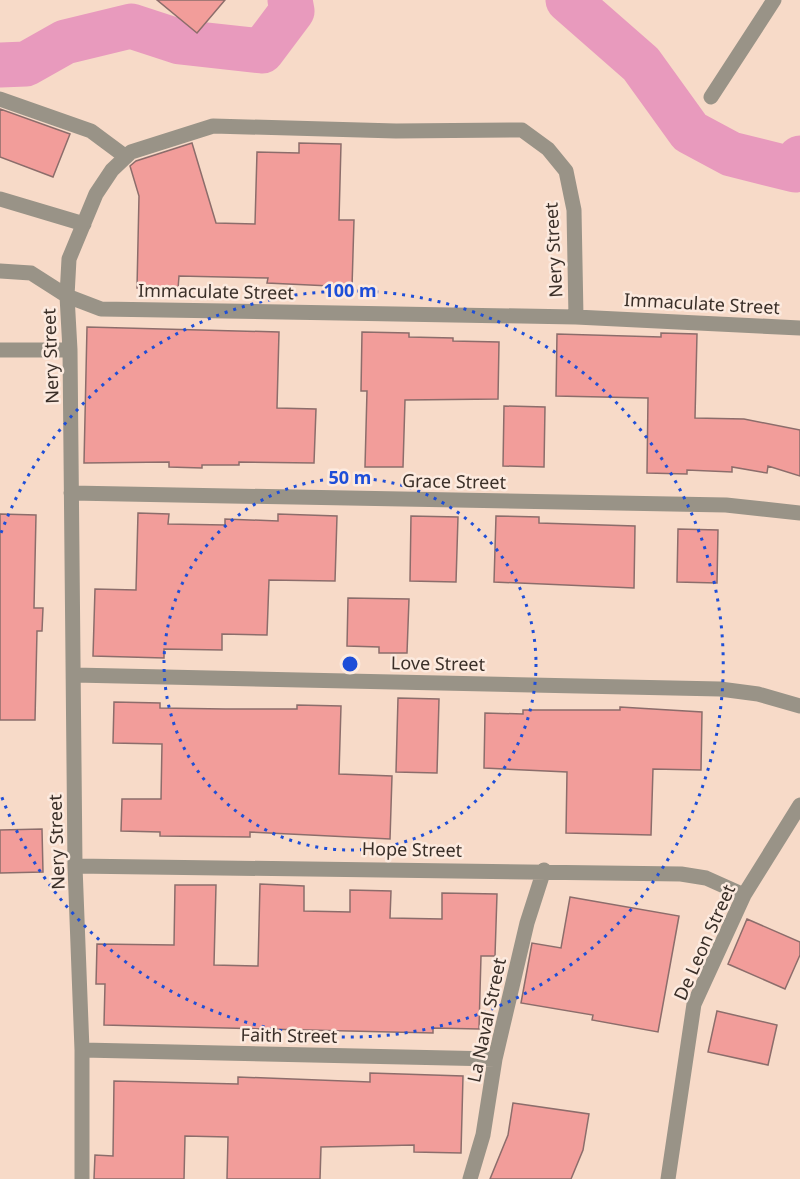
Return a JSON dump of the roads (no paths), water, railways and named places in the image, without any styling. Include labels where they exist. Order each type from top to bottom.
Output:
[{"type":"street","points":[[711,97],[774,0]]},
{"type":"street","points":[[0,99],[91,131],[126,157]]},
{"type":"street","name":"Nery Street","points":[[82,1179],[82,1050],[75,866],[70,350],[67,296],[69,259],[96,194],[112,170],[131,152],[213,126],[396,131],[522,130],[548,149],[566,171],[574,210],[576,317]]},
{"type":"street","points":[[0,199],[84,224]]},
{"type":"street","name":"Immaculate Street","points":[[0,271],[31,273],[67,296],[101,309],[576,317],[800,328]]},
{"type":"street","points":[[0,350],[70,350]]},
{"type":"street","name":"Grace Street","points":[[71,493],[726,505],[800,513]]},
{"type":"street","name":"Love Street","points":[[74,675],[720,689],[758,694],[800,706]]},
{"type":"street","name":"De Leon Street","points":[[668,1179],[694,1004],[744,895],[800,805]]},
{"type":"street","name":"Hope Street","points":[[75,866],[544,870],[681,874],[706,878],[744,895]]},
{"type":"street","name":"La Naval Street","points":[[470,1179],[483,1136],[495,1059],[527,923],[544,870]]},
{"type":"street","name":"Faith Street","points":[[82,1050],[495,1059]]},
{"type":"waterway","points":[[0,65],[26,64],[65,42],[131,26],[180,42],[262,51],[292,11],[290,0]]},
{"type":"waterway","points":[[568,0],[641,64],[690,132],[731,154],[795,170],[800,158]]}]
